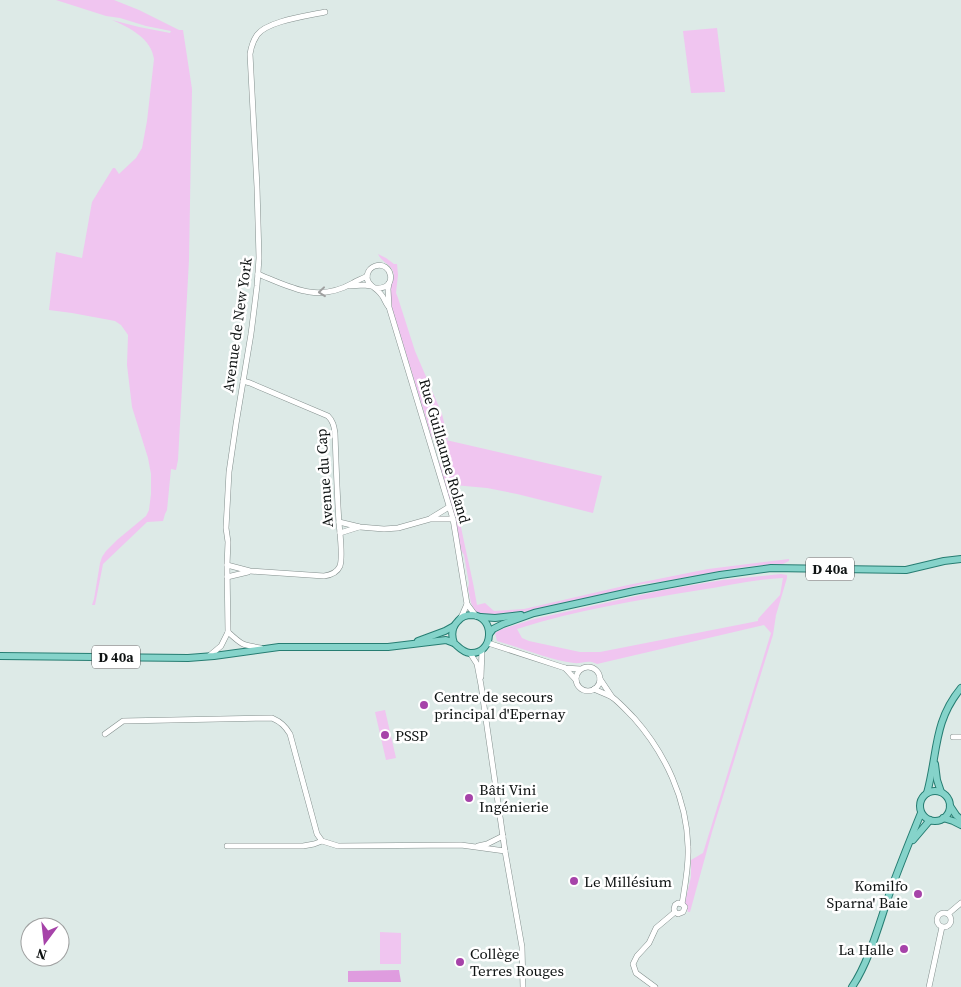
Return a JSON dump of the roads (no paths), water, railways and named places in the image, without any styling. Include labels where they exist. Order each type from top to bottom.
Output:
[{"type":"main road","name":"D 40a","points":[[478,616],[495,618],[534,613],[699,578],[771,568],[906,570],[944,560],[961,559]]},
{"type":"main road","name":"D 40a","points":[[490,633],[493,629],[503,624],[534,613]]},
{"type":"main road","points":[[470,615],[478,616],[487,624],[490,633],[488,643],[478,652],[470,653],[461,650],[454,643],[452,632],[454,626],[460,619],[470,615]]},
{"type":"main road","name":"D 40a","points":[[411,644],[454,626]]},
{"type":"main road","name":"D 40a","points":[[0,656],[179,658],[207,657],[264,648],[296,646],[388,647],[446,640],[454,643]]},
{"type":"main road","points":[[928,792],[942,720],[948,706],[961,688]]},
{"type":"main road","points":[[934,758],[941,792],[948,798],[950,806],[961,820]]},
{"type":"main road","points":[[941,792],[928,792],[923,796],[920,804],[922,813],[928,819],[934,821],[943,818],[949,812],[950,806]]},
{"type":"main road","points":[[854,984],[875,935],[904,854],[922,813]]},
{"type":"main road","points":[[943,818],[961,825]]},
{"type":"main road","points":[[904,854],[930,820]]},
{"type":"street","name":"Avenue de New York","points":[[228,632],[228,542],[226,528],[229,472],[251,334],[259,258],[258,187],[251,49],[261,31],[272,25],[325,12]]},
{"type":"street","points":[[258,274],[299,291],[313,293],[349,286],[364,285],[374,287],[384,287],[389,283],[391,275],[387,268],[381,265],[371,267],[367,276],[369,284],[374,287]]},
{"type":"street","points":[[349,286],[367,276]]},
{"type":"street","name":"Rue Guillaume Roland","points":[[389,283],[389,307]]},
{"type":"street","name":"Rue Guillaume Roland","points":[[374,287],[383,296],[389,307],[453,518],[467,604]]},
{"type":"street","name":"Avenue du Cap","points":[[243,382],[250,383],[328,416],[332,420],[335,433],[340,533],[340,564],[337,571],[330,575],[250,571]]},
{"type":"street","points":[[430,519],[449,507]]},
{"type":"street","points":[[339,522],[360,527],[384,529],[398,528],[430,519],[453,518]]},
{"type":"street","points":[[340,533],[360,527]]},
{"type":"street","points":[[227,565],[250,571]]},
{"type":"street","points":[[227,577],[250,571]]},
{"type":"street","points":[[460,619],[467,604],[478,616]]},
{"type":"street","points":[[207,657],[221,646],[228,632],[240,644],[264,648]]},
{"type":"street","points":[[488,643],[565,668],[580,669],[587,666],[595,668],[612,697],[626,709],[646,734],[671,774],[680,797],[688,845],[687,873],[682,904],[678,903],[675,905],[675,912],[656,928],[633,964],[636,973],[655,987]]},
{"type":"street","points":[[481,685],[482,650]]},
{"type":"street","points":[[470,653],[477,664],[481,685],[505,851],[522,947],[523,987]]},
{"type":"street","points":[[565,668],[582,690],[590,691],[594,689],[600,683],[600,679]]},
{"type":"street","points":[[576,680],[577,672],[580,669]]},
{"type":"street","points":[[594,689],[612,697]]},
{"type":"street","points":[[105,734],[123,721],[272,718],[285,726],[290,734],[317,834],[322,841],[338,846],[461,845],[505,851]]},
{"type":"street","points":[[953,737],[961,737]]},
{"type":"street","points":[[475,847],[488,844],[503,836]]},
{"type":"street","points":[[227,846],[303,846],[322,841]]},
{"type":"street","points":[[942,927],[937,923],[938,916],[943,913],[948,914],[961,903]]},
{"type":"street","points":[[942,927],[950,923],[948,914]]},
{"type":"street","points":[[929,987],[942,927]]},
{"type":"place","name":"Centre de secours principal d'Epernay","points":[[424,705]]},
{"type":"place","name":"PSSP","points":[[385,735]]},
{"type":"place","name":"Bâti Vini Ingénierie","points":[[469,798]]},
{"type":"place","name":"Le Millésium","points":[[574,881]]},
{"type":"place","name":"Komilfo Sparna' Baie","points":[[918,894]]},
{"type":"place","name":"La Halle","points":[[904,949]]},
{"type":"place","name":"Collège Terres Rouges","points":[[460,962]]}]
